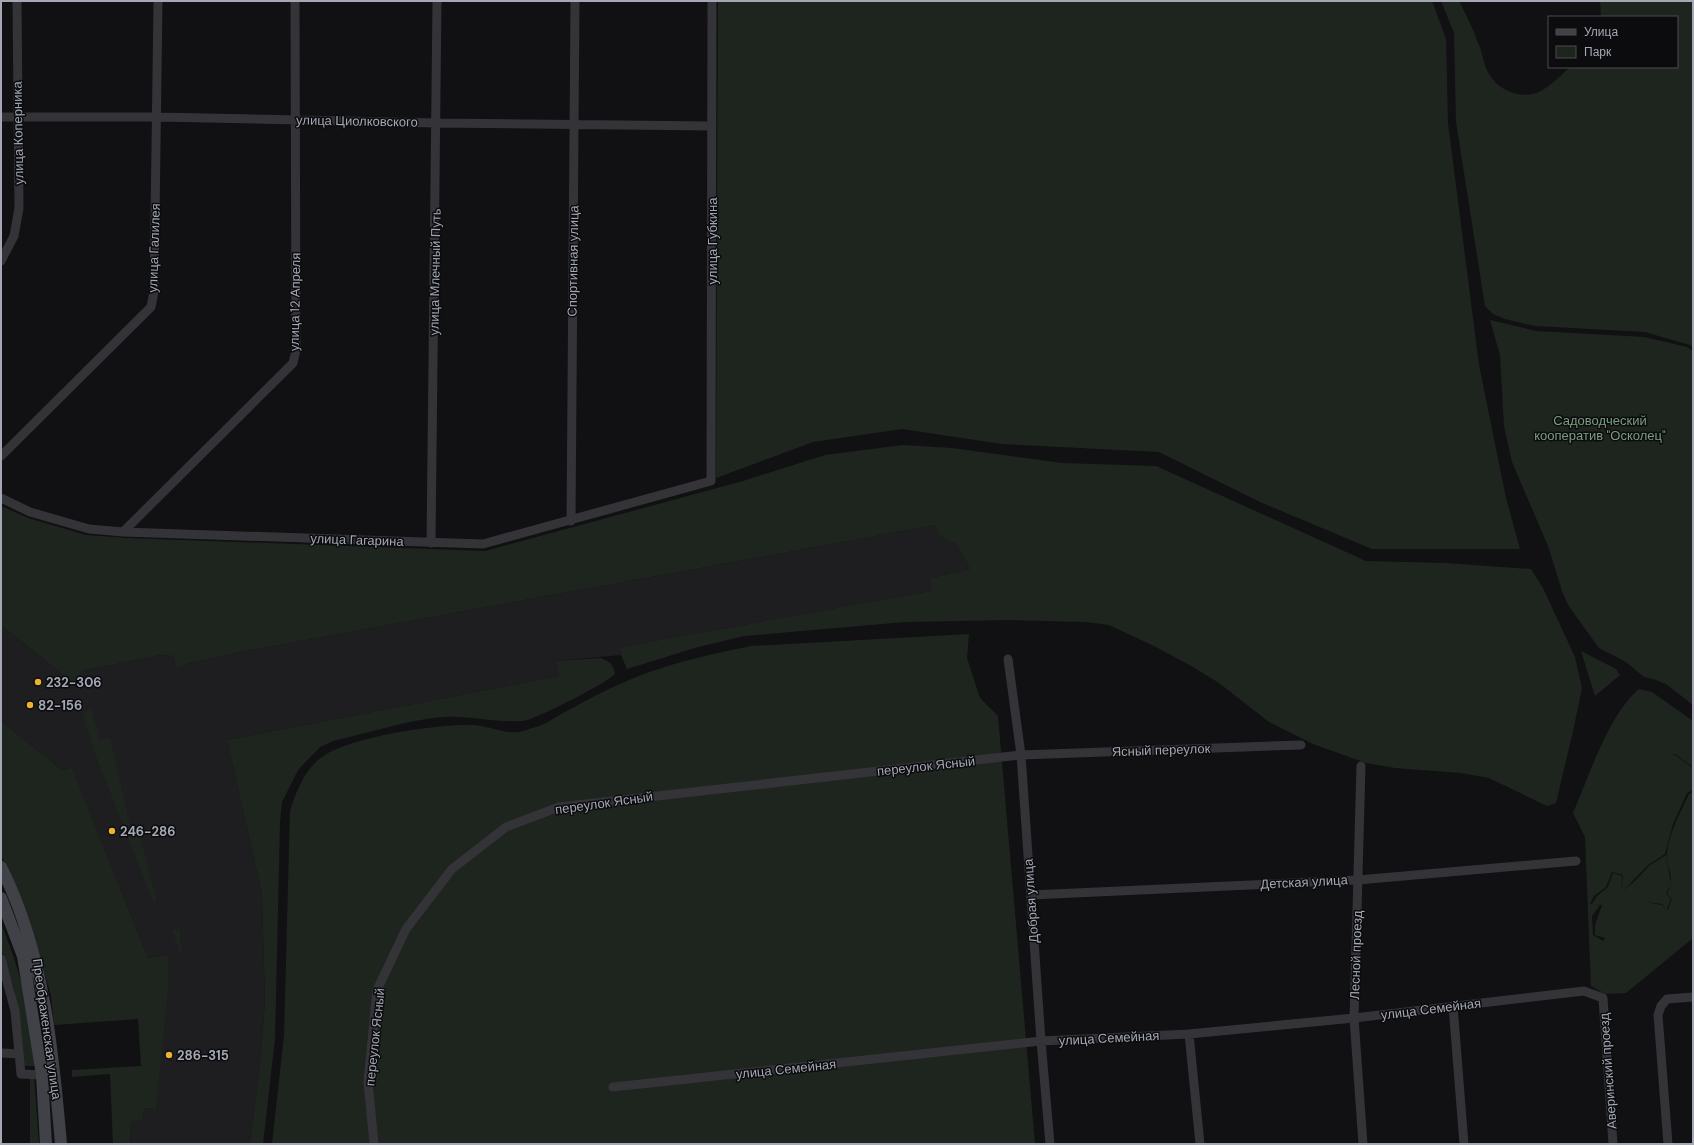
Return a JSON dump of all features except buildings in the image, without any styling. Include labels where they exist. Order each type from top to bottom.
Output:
[{"type":"main road","name":"Преображенская улица","points":[[1,866],[28,936],[44,1001],[52,1045],[60,1144]]},
{"type":"main road","name":"Преображенская улица","points":[[1,898],[23,956],[42,1075],[46,1144]]},
{"type":"street","name":"улица Коперника","points":[[1,261],[14,236],[19,208],[17,1]]},
{"type":"street","name":"улица Галилея","points":[[1,456],[151,307],[154,292],[158,1]]},
{"type":"street","name":"улица 12 Апреля","points":[[123,532],[293,363],[296,350],[294,120],[295,1]]},
{"type":"street","name":"улица Млечный Путь","points":[[431,543],[437,123],[437,1]]},
{"type":"street","name":"Спортивная улица","points":[[571,521],[575,1]]},
{"type":"street","name":"улица Губкина","points":[[711,482],[712,1]]},
{"type":"street","name":"улица Циолковского","points":[[1,117],[157,117],[437,123],[574,123],[712,126]]},
{"type":"street","name":"улица Гагарина","points":[[1,498],[30,512],[89,529],[123,532],[483,544],[711,482]]},
{"type":"street","name":"Добрая улица","points":[[1008,659],[1021,755],[1041,1041],[1050,1144]]},
{"type":"street","name":"Ясный переулок","points":[[1021,755],[1301,745]]},
{"type":"street","name":"переулок Ясный","points":[[374,1144],[368,1082],[377,990],[406,929],[452,869],[506,827],[559,807],[1021,755]]},
{"type":"street","name":"Лесной проезд","points":[[1361,766],[1354,1018],[1363,1144]]},
{"type":"street","name":"Детская улица","points":[[1031,895],[1358,880],[1576,861]]},
{"type":"street","points":[[1,959],[15,1011],[22,1074],[42,1075]]},
{"type":"street","name":"улица Семейная","points":[[613,1087],[1041,1041],[1189,1034],[1354,1018],[1584,991],[1603,998]]},
{"type":"street","points":[[1668,1144],[1658,1015],[1661,1006],[1667,999],[1693,997]]},
{"type":"street","name":"Аверинский проезд","points":[[1603,998],[1613,1144]]},
{"type":"street","points":[[1453,1006],[1464,1144]]},
{"type":"street","points":[[1189,1034],[1200,1144]]},
{"type":"street","points":[[1,1053],[19,1054]]},
{"type":"shaded area","points":[[936,525],[938,535],[957,543],[970,569],[931,578],[931,591],[622,647],[621,655],[556,661],[559,676],[227,740],[262,894],[265,1002],[260,1063],[250,1144],[130,1144],[131,1121],[144,1108],[156,1109],[167,954],[148,958],[72,769],[62,770],[1,721],[1,625],[77,686],[77,678],[82,671],[160,655],[173,656],[177,668],[186,664],[240,652]]},
{"type":"green space","points":[[718,1],[1432,1],[1446,39],[1448,123],[1479,365],[1506,498],[1520,549],[1372,549],[1260,502],[1159,452],[1002,444],[902,429],[813,442],[716,478]]},
{"type":"green space","points":[[1441,1],[1459,1],[1474,32],[1485,66],[1494,81],[1500,87],[1515,94],[1532,94],[1540,92],[1553,83],[1569,68],[1678,68],[1678,16],[1601,16],[1600,1],[1693,1],[1693,346],[1645,332],[1535,326],[1505,319],[1493,314],[1485,306],[1456,122],[1454,33]]},
{"type":"green space","name":"Садоводческий кооператив \"Осколец\"","points":[[1490,320],[1536,331],[1644,337],[1687,347],[1693,351],[1693,705],[1666,684],[1644,677],[1626,662],[1599,648],[1568,605],[1548,546],[1512,462],[1504,426],[1500,355]]},
{"type":"green space","points":[[903,445],[952,448],[1062,463],[1156,466],[1366,561],[1445,563],[1531,569],[1543,588],[1575,657],[1582,688],[1556,803],[1547,806],[1489,778],[1461,773],[1395,768],[1366,763],[1313,744],[1269,722],[1219,683],[1193,667],[1156,647],[1109,625],[1086,622],[1008,620],[905,622],[744,636],[698,647],[627,669],[621,655],[621,647],[931,591],[931,578],[970,569],[957,544],[938,535],[936,525],[240,652],[186,664],[177,669],[173,656],[160,655],[82,671],[77,678],[77,686],[1,625],[1,506],[28,518],[86,535],[127,538],[485,551],[743,481],[825,455]]},
{"type":"green space","points":[[969,634],[967,658],[980,698],[998,716],[1035,1144],[272,1144],[284,1036],[290,811],[298,788],[306,774],[322,757],[352,743],[416,729],[456,725],[477,725],[507,732],[521,732],[542,725],[604,691],[652,671],[701,657],[751,646]]},
{"type":"green space","points":[[1581,651],[1616,669],[1620,675],[1595,696]]},
{"type":"green space","points":[[601,658],[611,664],[615,674],[581,695],[552,710],[529,719],[522,721],[502,721],[463,717],[443,717],[401,724],[333,741],[320,747],[298,770],[282,802],[280,822],[275,1039],[263,1144],[250,1144],[260,1063],[265,1002],[262,894],[227,740],[559,676],[556,661]]},
{"type":"green space","points":[[1639,689],[1652,692],[1693,721],[1693,767],[1675,754],[1670,755],[1675,755],[1693,768],[1693,790],[1687,793],[1673,824],[1665,854],[1648,865],[1623,891],[1649,866],[1666,855],[1671,883],[1667,858],[1668,844],[1689,794],[1693,792],[1693,938],[1626,993],[1605,994],[1591,986],[1585,837],[1573,813],[1609,729],[1628,700]],"holes":[[[1612,872],[1623,875],[1621,893],[1622,876],[1613,873],[1608,887],[1597,896],[1592,904],[1602,905],[1595,925],[1595,935],[1605,938],[1603,941],[1593,935],[1592,916],[1600,905],[1590,904],[1594,896],[1606,887]],[[1670,886],[1667,894],[1672,899],[1668,910],[1662,905],[1643,902],[1662,904],[1667,909],[1671,899],[1666,894]]]},
{"type":"green space","points":[[91,707],[100,740],[110,738],[131,829],[138,827],[157,903],[153,902],[94,751],[83,715]]},
{"type":"green space","points":[[1,721],[62,770],[72,768],[148,958],[168,954],[168,990],[156,1109],[144,1108],[142,1120],[131,1121],[130,1144],[113,1144],[110,1074],[72,1077],[72,1070],[141,1066],[138,1019],[54,1025],[51,995],[25,909],[1,855]]},
{"type":"green space","points":[[1,923],[14,957],[24,993],[34,1048],[35,1066],[24,1066],[14,988],[1,948]]},
{"type":"green space","points":[[180,929],[181,955],[172,930]]},
{"type":"green space","points":[[30,1076],[34,1076],[39,1144],[30,1144]]},
{"type":"place","name":"232-306","points":[[38,682]]},
{"type":"place","name":"82-156","points":[[30,705]]},
{"type":"place","name":"246-286","points":[[112,831]]},
{"type":"place","name":"286-315","points":[[169,1055]]}]
